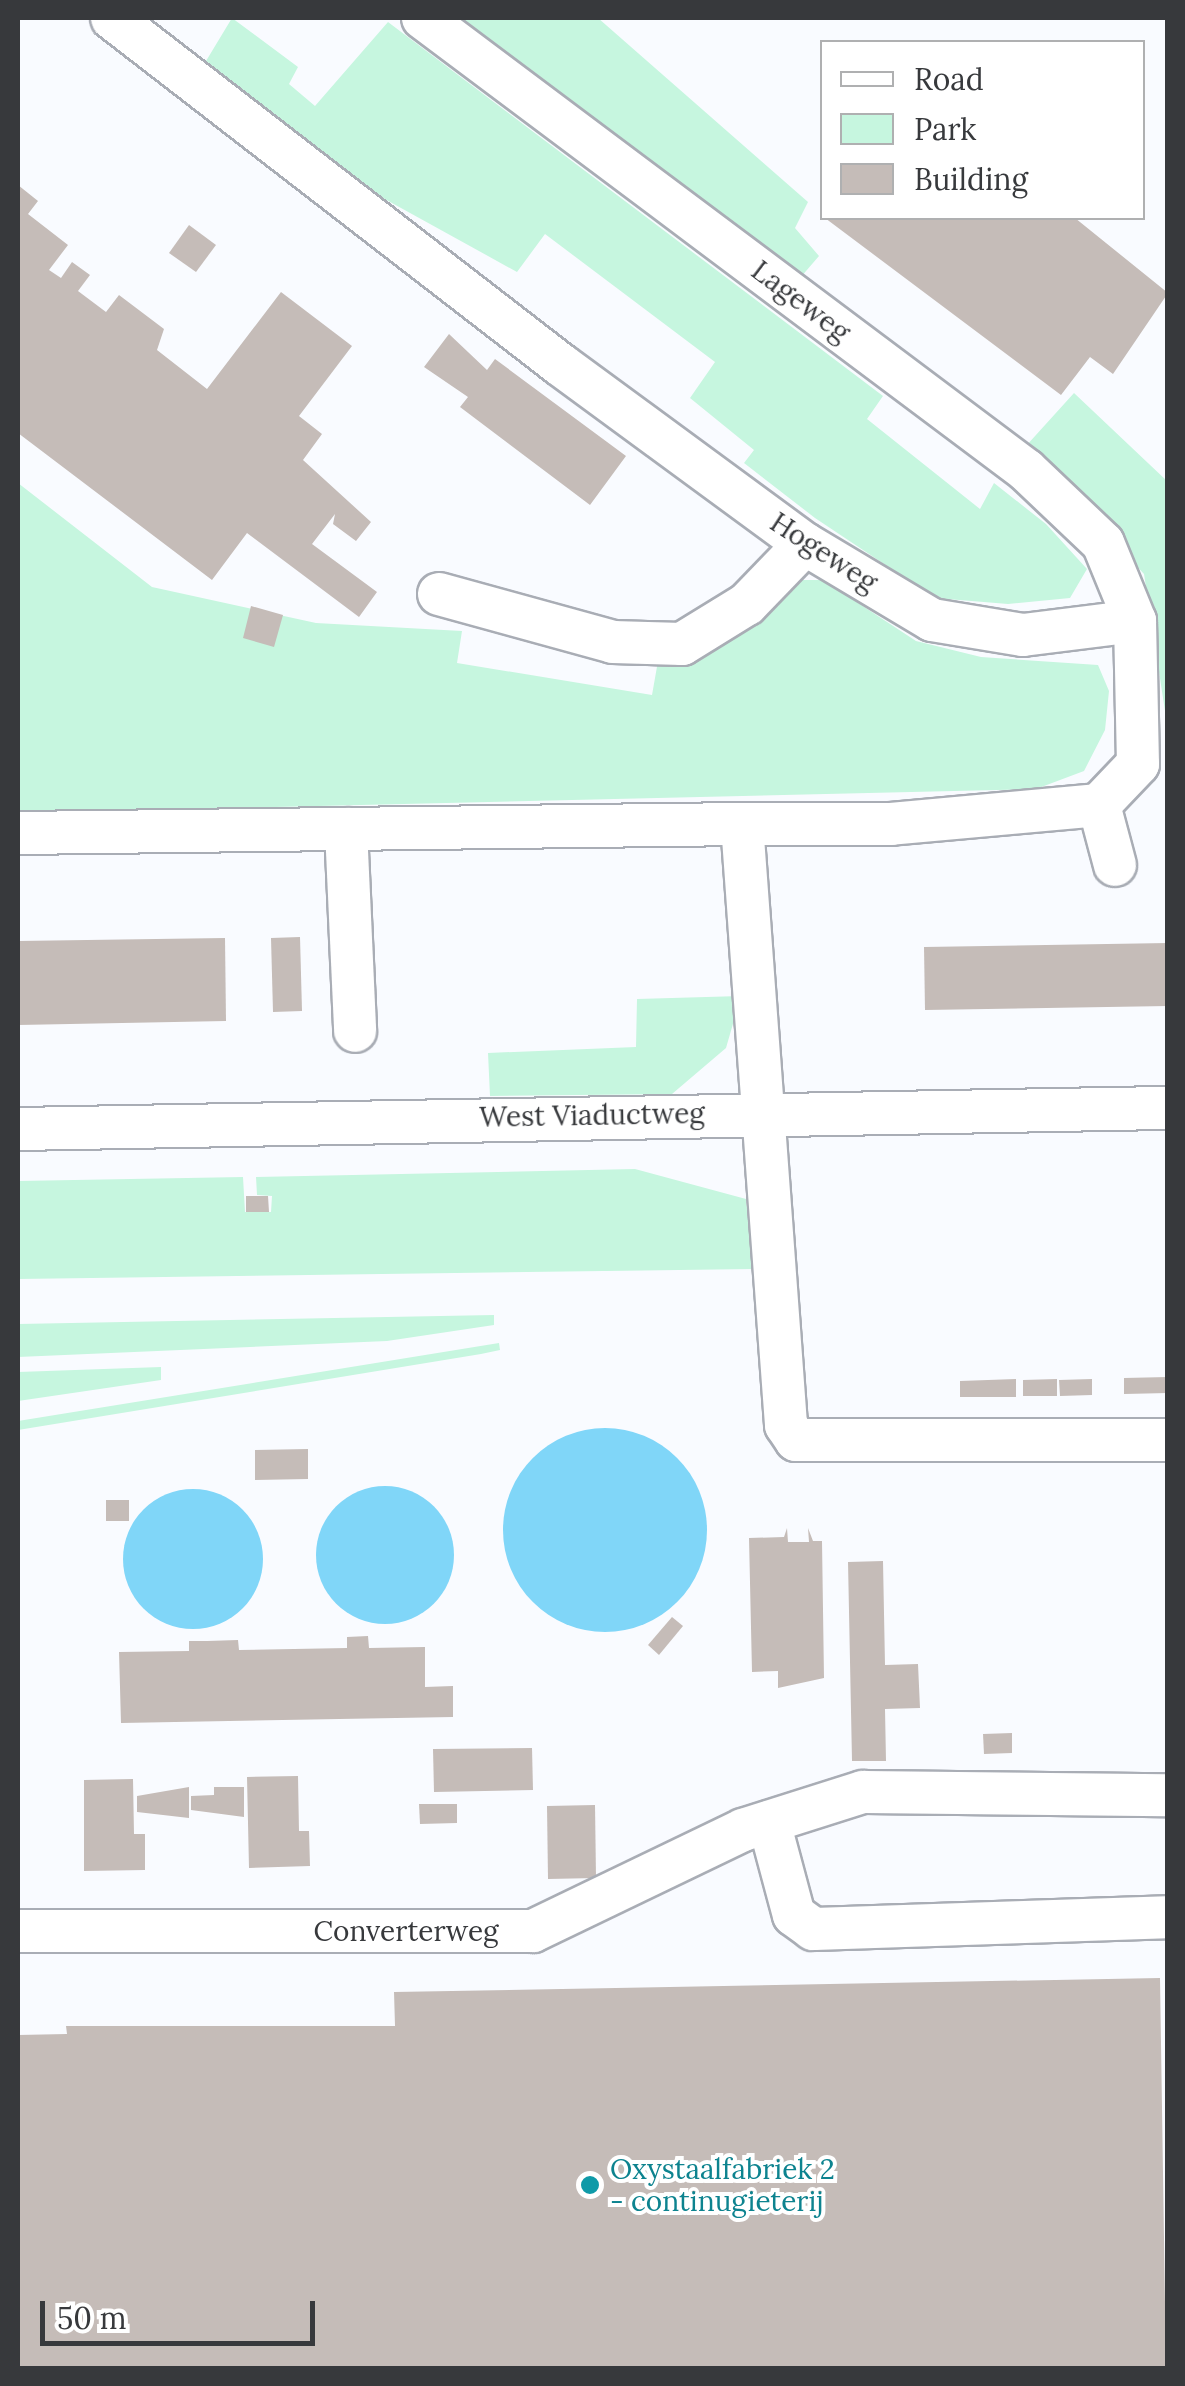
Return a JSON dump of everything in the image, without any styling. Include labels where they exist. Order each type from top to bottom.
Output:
[{"type":"lane","name":"Hogeweg","points":[[112,18],[805,544],[932,620],[1023,635],[1135,620]]},
{"type":"lane","name":"Lageweg","points":[[423,18],[1026,470],[1103,543],[1135,620]]},
{"type":"lane","points":[[440,594],[612,642],[682,644],[747,604],[805,544]]},
{"type":"lane","points":[[18,833],[891,824],[1099,805],[1138,764],[1135,620]]},
{"type":"lane","points":[[1099,805],[1114,865]]},
{"type":"lane","points":[[742,824],[786,1425],[796,1440],[1168,1440]]},
{"type":"lane","points":[[346,829],[355,1031]]},
{"type":"lane","name":"West Viaductweg","points":[[18,1129],[763,1111],[1168,1108]]},
{"type":"lane","name":"Converterweg","points":[[18,1931],[533,1932],[770,1822],[863,1792],[1168,1795]]},
{"type":"lane","points":[[770,1822],[794,1915],[814,1929],[1168,1917]]},
{"type":"green space","points":[[232,18],[298,67],[289,84],[315,106],[388,22],[883,396],[867,419],[980,509],[994,483],[1046,524],[1087,569],[1070,598],[1008,604],[935,598],[815,518],[744,463],[754,450],[690,398],[715,362],[545,234],[517,272],[372,192],[206,61]]},
{"type":"green space","points":[[452,18],[598,18],[808,202],[795,228],[819,256],[794,285]]},
{"type":"green space","points":[[1074,393],[1167,481],[1167,724],[1144,574],[1026,446]]},
{"type":"green space","points":[[18,483],[152,587],[316,623],[462,631],[457,663],[652,695],[658,661],[798,580],[823,580],[916,641],[981,657],[1098,665],[1109,691],[1105,730],[1084,771],[1036,789],[18,813]]},
{"type":"green space","points":[[741,996],[726,1048],[672,1094],[490,1096],[488,1053],[636,1047],[637,999]]},
{"type":"green space","points":[[635,1169],[746,1199],[753,1269],[18,1279],[18,1181],[243,1177],[245,1212],[271,1212],[272,1196],[257,1195],[256,1177]]},
{"type":"green space","points":[[494,1315],[494,1325],[387,1341],[18,1357],[18,1324]]},
{"type":"green space","points":[[499,1343],[500,1350],[481,1354],[18,1430],[18,1421]]},
{"type":"green space","points":[[161,1367],[161,1380],[18,1401],[18,1372]]},
{"type":"water","points":[[605,1428],[644,1436],[677,1458],[699,1491],[707,1530],[699,1569],[677,1602],[644,1624],[605,1632],[566,1624],[533,1602],[511,1569],[503,1530],[511,1491],[533,1458],[566,1436]]},
{"type":"water","points":[[385,1486],[411,1491],[434,1506],[449,1529],[454,1555],[449,1581],[434,1604],[411,1619],[385,1624],[359,1619],[336,1604],[321,1581],[316,1555],[321,1529],[336,1506],[359,1491]]},
{"type":"water","points":[[193,1489],[220,1494],[243,1509],[258,1532],[263,1559],[258,1586],[243,1609],[220,1624],[193,1629],[166,1624],[143,1609],[128,1586],[123,1559],[128,1532],[143,1509],[166,1494]]},
{"type":"building","points":[[18,185],[38,201],[28,214],[68,245],[49,270],[61,278],[72,262],[90,275],[78,291],[106,312],[119,295],[164,329],[157,350],[207,389],[281,292],[352,346],[299,416],[322,434],[303,460],[371,522],[356,541],[333,524],[335,514],[312,544],[377,592],[359,617],[247,533],[212,580],[18,433]]},
{"type":"building","points":[[828,220],[1077,220],[1168,293],[1113,374],[1090,357],[1061,395]]},
{"type":"building","points":[[189,225],[216,245],[196,272],[169,253]]},
{"type":"building","points":[[449,334],[487,370],[495,359],[626,456],[590,505],[460,407],[468,397],[424,367]]},
{"type":"building","points":[[251,606],[283,615],[274,647],[243,638]]},
{"type":"building","points":[[300,937],[302,1011],[273,1012],[271,938]]},
{"type":"building","points":[[225,938],[226,1021],[18,1025],[18,941]]},
{"type":"building","points":[[1168,943],[1168,1006],[925,1010],[924,947]]},
{"type":"building","points":[[246,1196],[268,1196],[269,1212],[246,1212]]},
{"type":"building","points":[[1168,1377],[1168,1393],[1124,1394],[1124,1378]]},
{"type":"building","points":[[1016,1379],[1016,1397],[960,1397],[960,1381]]},
{"type":"building","points":[[1057,1379],[1057,1396],[1023,1396],[1023,1380]]},
{"type":"building","points":[[1092,1379],[1092,1395],[1060,1396],[1059,1380]]},
{"type":"building","points":[[308,1449],[308,1479],[255,1480],[255,1450]]},
{"type":"building","points":[[106,1500],[129,1500],[129,1521],[106,1521]]},
{"type":"building","points":[[787,1528],[788,1542],[809,1542],[808,1528],[813,1541],[822,1541],[824,1678],[778,1688],[778,1671],[752,1672],[749,1538],[784,1537]]},
{"type":"building","points":[[883,1561],[885,1665],[918,1664],[920,1708],[885,1709],[886,1761],[852,1761],[848,1562]]},
{"type":"building","points":[[672,1617],[683,1626],[659,1655],[648,1645]]},
{"type":"building","points":[[368,1636],[369,1648],[425,1647],[425,1687],[453,1686],[453,1717],[121,1723],[119,1652],[189,1651],[189,1641],[238,1640],[239,1650],[347,1648],[347,1637]]},
{"type":"building","points":[[1012,1733],[1012,1753],[984,1754],[983,1734]]},
{"type":"building","points":[[532,1748],[533,1790],[434,1792],[433,1749]]},
{"type":"building","points":[[298,1776],[299,1831],[309,1831],[310,1866],[249,1868],[247,1777]]},
{"type":"building","points":[[133,1779],[134,1834],[145,1834],[145,1870],[84,1871],[84,1780]]},
{"type":"building","points":[[189,1787],[189,1818],[137,1812],[137,1796]]},
{"type":"building","points":[[214,1787],[244,1787],[244,1817],[191,1810],[191,1796],[214,1795]]},
{"type":"building","points":[[419,1804],[457,1804],[457,1823],[420,1824]]},
{"type":"building","points":[[595,1805],[596,1878],[548,1879],[547,1806]]},
{"type":"building","name":"Oxystaalfabriek 2 - continugieterij","points":[[1160,1978],[1166,2368],[18,2368],[18,2035],[67,2034],[66,2026],[395,2026],[394,1992]]},
{"type":"place","name":"Oxystaalfabriek 2 - continugieterij","points":[[590,2185]]}]
